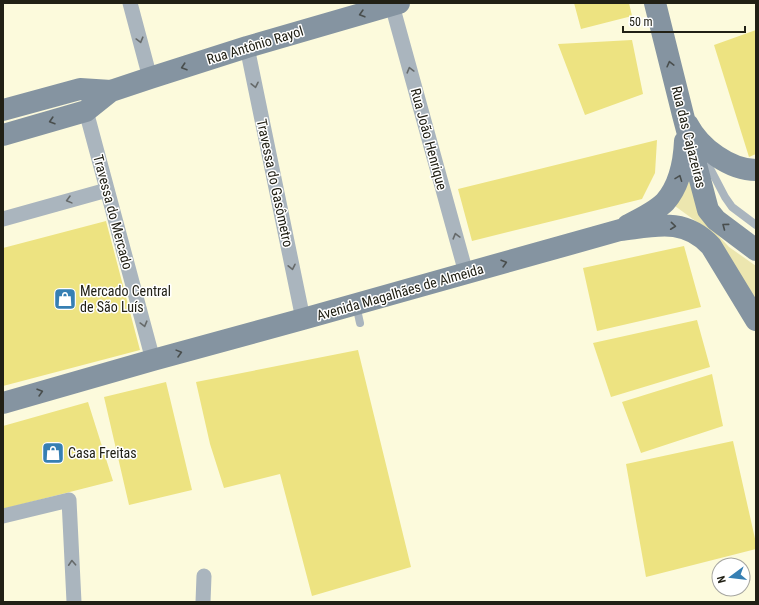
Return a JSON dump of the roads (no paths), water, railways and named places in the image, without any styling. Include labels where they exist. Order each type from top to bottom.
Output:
[{"type":"main road","name":"Rua das Cajazeiras","points":[[656,3],[708,210],[716,220],[756,250]]},
{"type":"main road","name":"Rua Antônio Rayol","points":[[3,135],[86,111],[111,91],[150,78],[247,47],[396,4]]},
{"type":"main road","name":"Rua Antônio Rayol","points":[[3,110],[80,89],[111,91]]},
{"type":"main road","points":[[684,117],[697,138],[712,153],[724,161],[747,171]]},
{"type":"main road","points":[[620,230],[642,218],[664,203],[671,195],[680,176],[685,153],[684,117]]},
{"type":"main road","name":"Avenida Magalhães de Almeida","points":[[3,403],[303,319],[358,314],[466,273],[620,230],[652,226],[678,226],[698,234],[705,240],[711,246],[756,320]]},
{"type":"street","points":[[130,3],[150,78]]},
{"type":"street","name":"Rua João Henrique","points":[[396,4],[466,273]]},
{"type":"street","name":"Travessa do Gasômetro","points":[[247,47],[303,319]]},
{"type":"street","name":"Travessa do Mercado","points":[[86,111],[153,360]]},
{"type":"street","points":[[3,219],[107,190]]},
{"type":"street","points":[[3,516],[69,500],[74,602]]},
{"type":"street","points":[[203,602],[204,576]]},
{"type":"lane","points":[[684,117],[725,197],[732,207],[756,224]]},
{"type":"place","name":"Mercado Central de São Luís","points":[[65,299]]},
{"type":"place","name":"Casa Freitas","points":[[53,453]]}]
